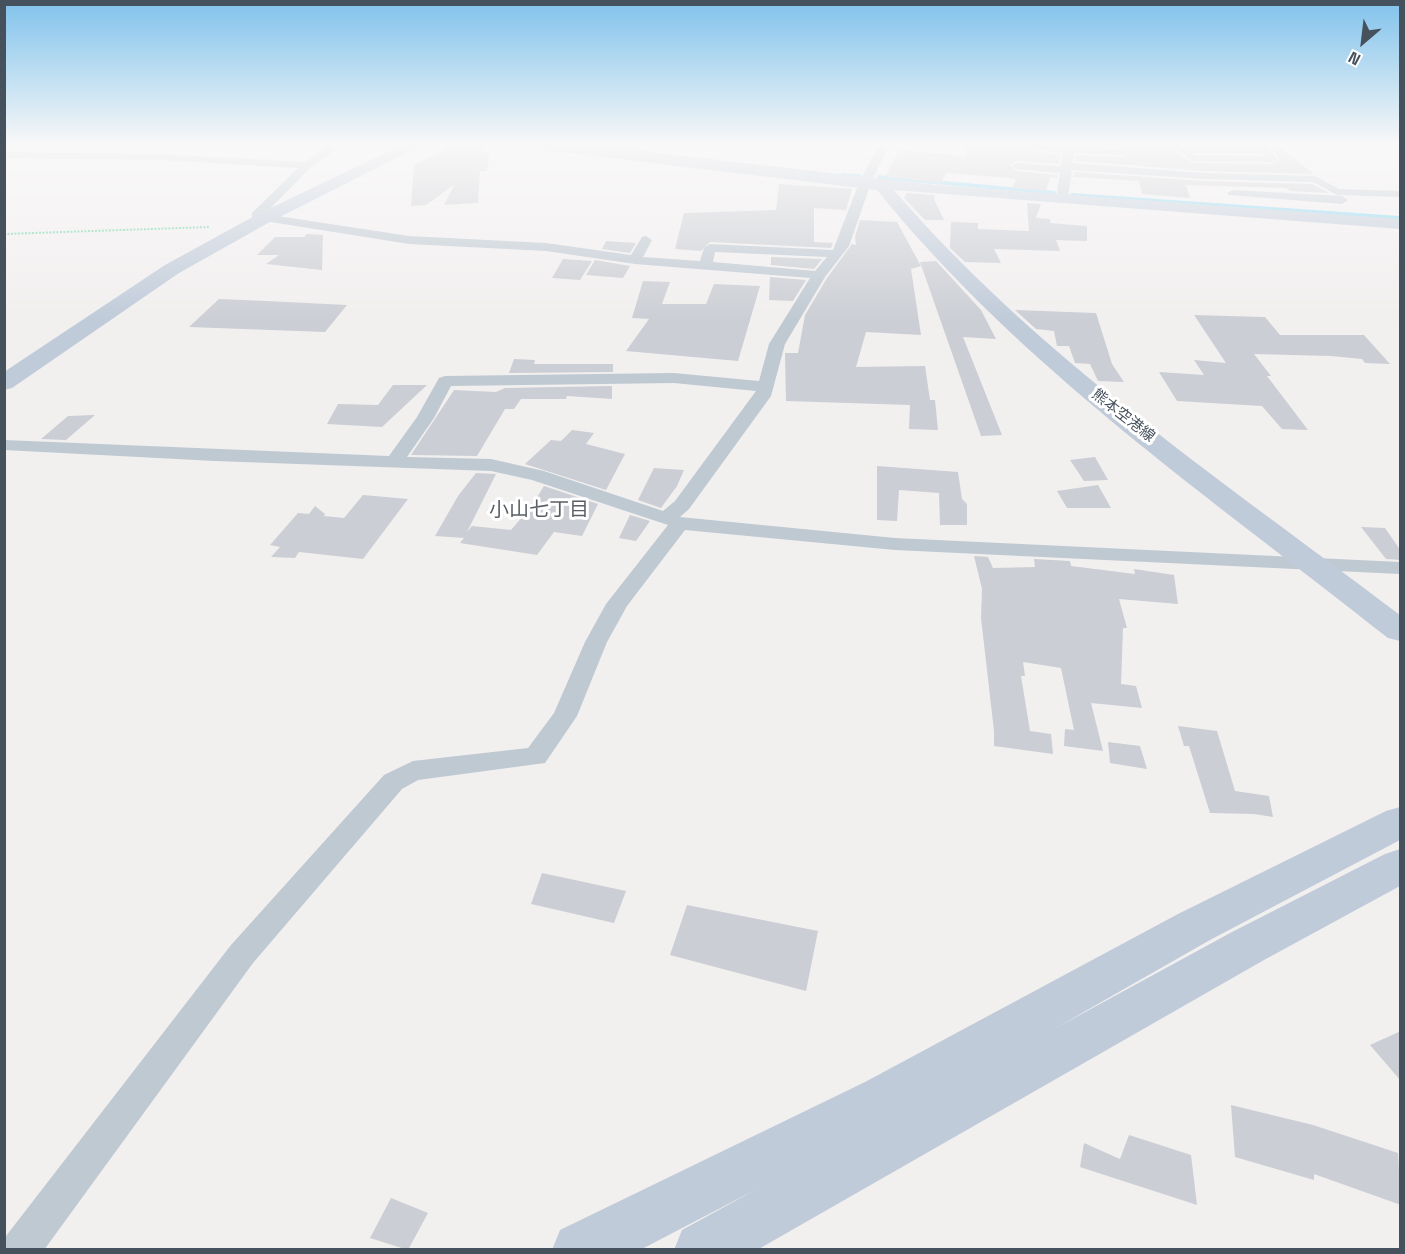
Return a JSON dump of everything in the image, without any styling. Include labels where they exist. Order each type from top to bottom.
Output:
[{"type":"main road","points":[[4,383],[172,269],[296,204]]},
{"type":"main road","name":"熊本空港線","points":[[897,204],[917,228],[1033,343],[1096,396],[1401,631]]},
{"type":"main road","name":"熊本空港線","points":[[1123,204],[1401,224]]},
{"type":"main road","points":[[580,1250],[883,1098],[1194,927],[1401,822]]},
{"type":"main road","points":[[702,1250],[1248,946],[1401,866]]},
{"type":"street","points":[[269,204],[256,216],[258,222],[409,240],[546,248],[635,260],[819,275]]},
{"type":"street","points":[[20,1250],[242,954],[393,782],[413,771],[536,756],[565,716],[596,642],[617,604],[682,505],[763,396],[777,344],[819,275],[838,254],[857,204]]},
{"type":"street","points":[[635,260],[646,240]]},
{"type":"street","points":[[705,266],[710,248],[838,254]]},
{"type":"street","points":[[396,459],[425,418],[445,381],[674,378],[766,387]]},
{"type":"street","points":[[4,445],[216,456],[396,459],[491,465],[537,475],[674,520],[895,544],[1401,568]]},
{"type":"path","points":[[4,234],[258,222]]},
{"type":"building","points":[[411,204],[428,204],[426,205],[411,206]]},
{"type":"building","points":[[777,204],[848,204],[846,210],[814,208],[814,242],[833,243],[831,248],[710,242],[701,251],[675,249],[684,213],[776,210]]},
{"type":"building","points":[[909,204],[936,204],[944,220],[925,220]]},
{"type":"building","points":[[1027,204],[1041,204],[1036,218],[1050,219],[1050,223],[1087,226],[1087,241],[1056,240],[1060,251],[994,249],[1001,263],[965,262],[950,248],[951,222],[978,223],[978,229],[1029,231]]},
{"type":"building","points":[[860,220],[897,222],[921,266],[911,269],[921,335],[866,332],[856,367],[925,366],[930,400],[935,400],[938,430],[909,429],[910,405],[786,401],[785,353],[798,353],[805,315],[827,278],[852,244],[856,245],[855,237]]},
{"type":"building","points":[[307,234],[323,235],[322,270],[266,264],[279,255],[257,255],[275,237],[304,237]]},
{"type":"building","points":[[606,241],[636,243],[630,253],[602,249]]},
{"type":"building","points":[[771,257],[822,259],[814,269],[771,265]]},
{"type":"building","points":[[563,259],[592,261],[580,280],[552,278]]},
{"type":"building","points":[[595,260],[630,266],[623,278],[586,275]]},
{"type":"building","points":[[936,261],[981,310],[996,339],[963,337],[1002,435],[981,436],[920,262]]},
{"type":"building","points":[[770,277],[806,280],[793,301],[769,300]]},
{"type":"building","points":[[643,281],[670,282],[662,304],[706,304],[714,284],[760,286],[738,361],[626,351],[649,319],[632,318]]},
{"type":"building","points":[[219,299],[347,305],[325,332],[189,327]]},
{"type":"building","points":[[1015,310],[1096,313],[1112,364],[1124,382],[1098,381],[1090,364],[1075,363],[1069,346],[1057,346],[1054,331],[1036,329]]},
{"type":"building","points":[[1194,315],[1265,317],[1280,335],[1364,335],[1390,364],[1365,363],[1362,359],[1331,356],[1254,354],[1271,376],[1267,376],[1308,430],[1282,429],[1262,406],[1177,401],[1159,372],[1204,375],[1194,360],[1226,363]]},
{"type":"building","points":[[514,359],[535,360],[534,364],[613,364],[613,372],[509,373]]},
{"type":"building","points":[[393,385],[427,385],[382,427],[327,424],[338,404],[378,405]]},
{"type":"building","points":[[612,386],[612,399],[567,396],[566,399],[521,399],[514,409],[505,409],[477,456],[411,455],[454,390],[496,392],[505,388]]},
{"type":"building","points":[[95,415],[66,440],[41,439],[68,416]]},
{"type":"building","points":[[572,430],[594,433],[586,444],[625,454],[606,490],[525,464],[551,440],[561,441]]},
{"type":"building","points":[[1095,457],[1108,480],[1084,481],[1070,460]]},
{"type":"building","points":[[877,466],[958,472],[962,499],[967,504],[967,525],[940,525],[939,493],[899,490],[897,521],[877,520]]},
{"type":"building","points":[[654,468],[684,470],[677,486],[661,508],[638,500]]},
{"type":"building","points":[[476,473],[496,474],[467,532],[472,526],[511,530],[531,507],[544,486],[598,504],[582,536],[554,532],[537,555],[460,543],[464,538],[435,536],[458,496]]},
{"type":"building","points":[[1098,485],[1111,508],[1067,508],[1057,491]]},
{"type":"building","points":[[363,495],[408,499],[363,559],[299,552],[295,558],[271,557],[280,547],[270,545],[298,513],[309,514],[315,506],[325,514],[324,516],[344,518]]},
{"type":"building","points":[[630,515],[650,521],[636,541],[619,538]]},
{"type":"building","points":[[1361,527],[1385,528],[1401,551],[1401,560],[1386,559]]},
{"type":"building","points":[[974,556],[988,557],[993,568],[1035,567],[1034,559],[1070,561],[1071,566],[1135,574],[1134,569],[1174,575],[1178,604],[1119,599],[1127,628],[1123,628],[1121,684],[1136,686],[1142,708],[1091,703],[1103,751],[1064,746],[1065,729],[1074,730],[1061,668],[1023,662],[1025,676],[1021,676],[1030,731],[1051,734],[1053,754],[994,746],[981,618],[982,589]]},
{"type":"building","points":[[1178,726],[1217,731],[1235,791],[1269,796],[1273,817],[1210,813],[1189,746],[1184,746]]},
{"type":"building","points":[[1108,742],[1140,746],[1147,769],[1110,763]]},
{"type":"building","points":[[542,873],[626,891],[614,923],[531,904]]},
{"type":"building","points":[[687,905],[818,931],[806,991],[670,955]]},
{"type":"building","points":[[1401,1031],[1401,1081],[1370,1045]]},
{"type":"building","points":[[1231,1105],[1313,1125],[1398,1153],[1401,1205],[1314,1174],[1314,1180],[1235,1157]]},
{"type":"building","points":[[1129,1135],[1191,1155],[1197,1205],[1080,1167],[1084,1143],[1120,1159]]},
{"type":"building","points":[[391,1198],[428,1213],[408,1250],[370,1238]]},
{"type":"waterway","points":[[1194,204],[1400,218]]},
{"type":"district","name":"小山七丁目","points":[[539,511]]}]
